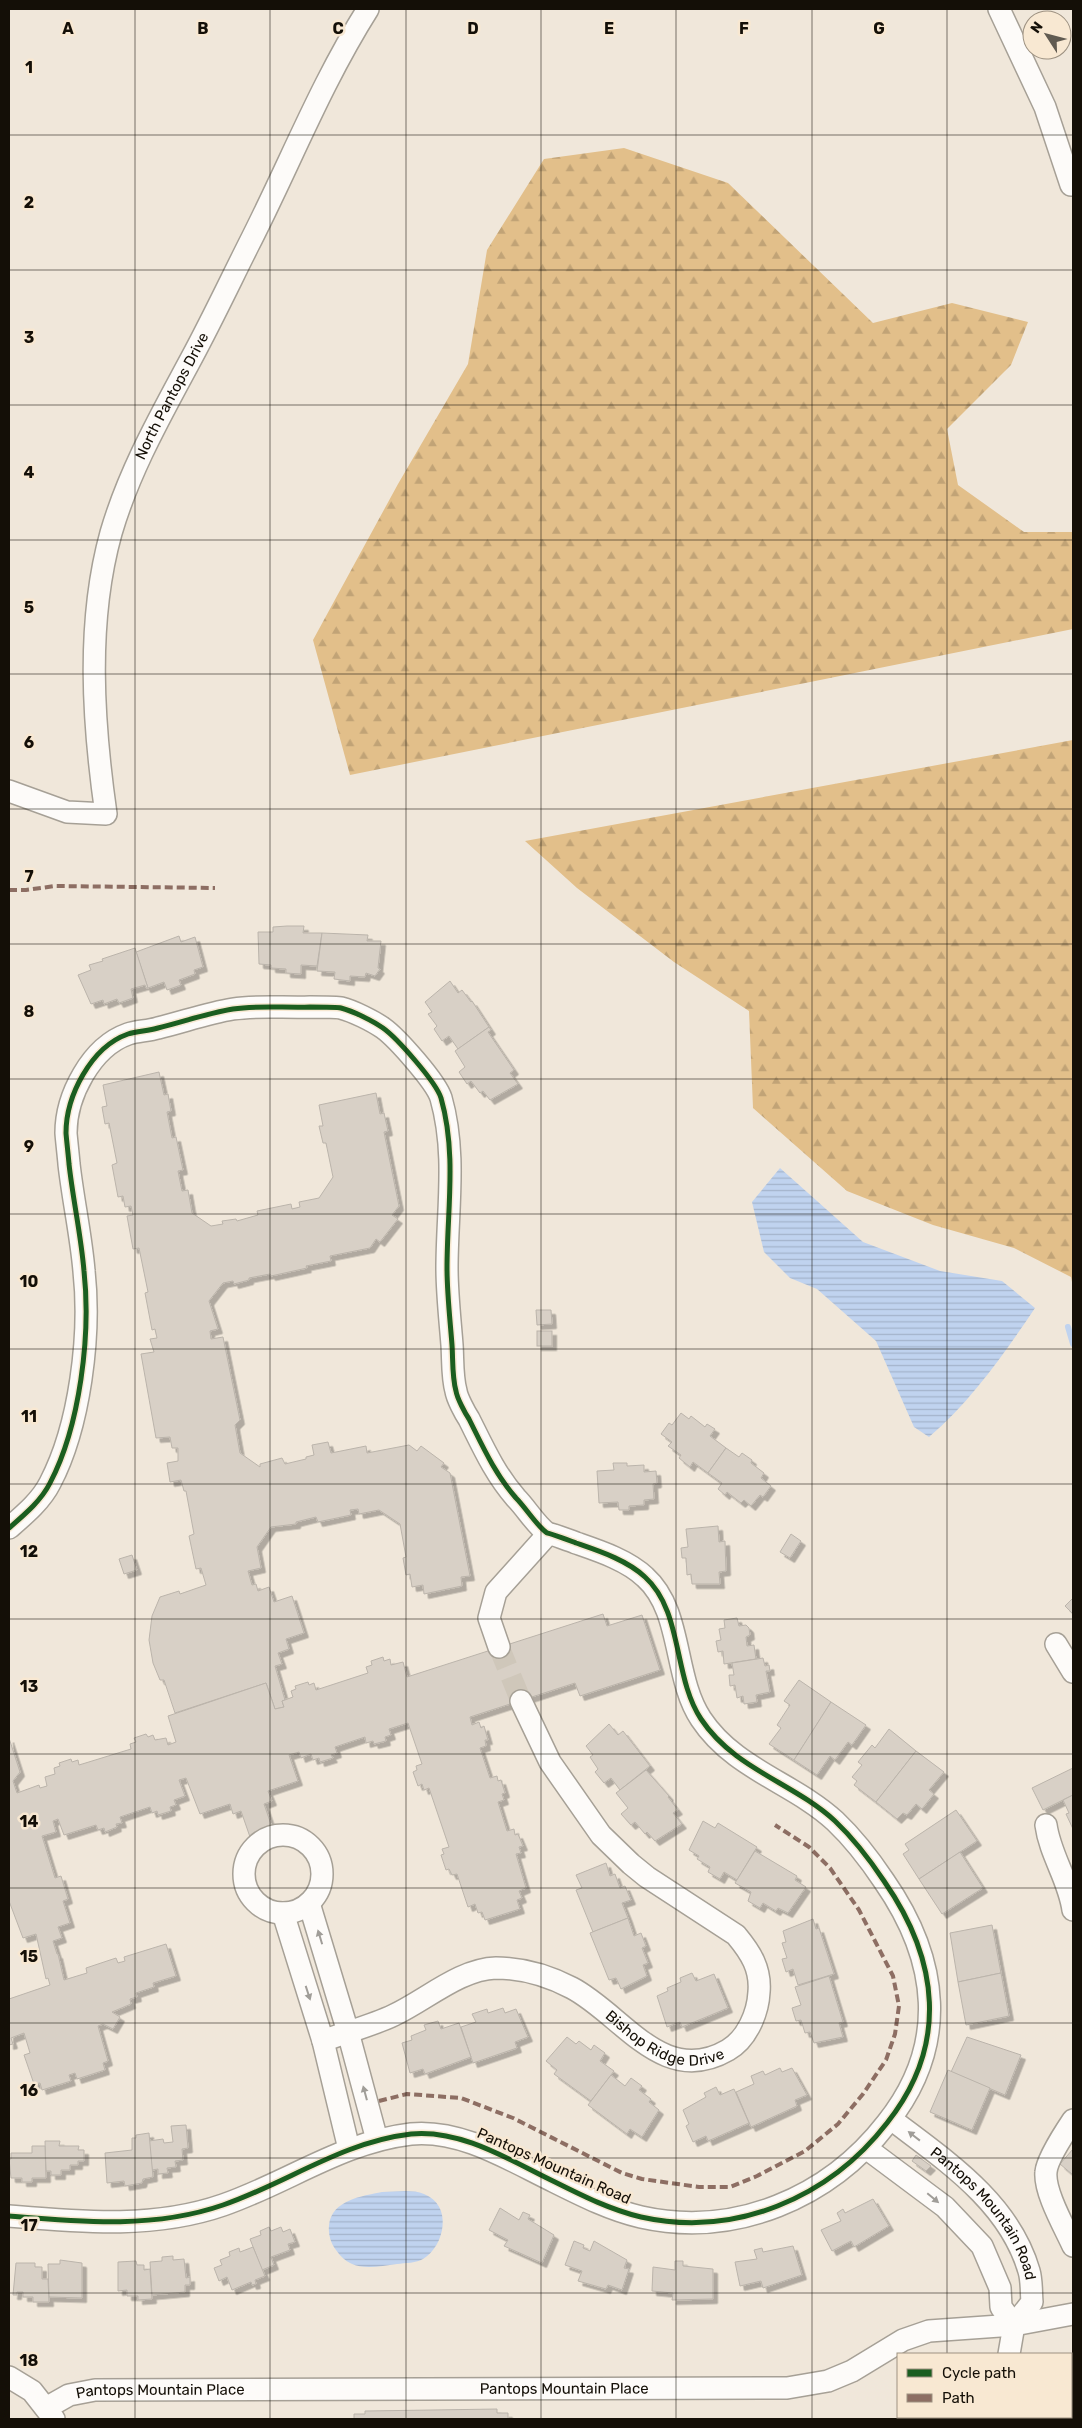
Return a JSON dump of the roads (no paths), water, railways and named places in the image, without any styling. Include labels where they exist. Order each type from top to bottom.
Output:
[{"type":"street","name":"North Pantops Drive","points":[[9,791],[67,812],[106,814],[94,675],[95,625],[100,584],[111,534],[124,495],[145,446],[265,214],[301,131],[351,36],[368,9]]},
{"type":"street","points":[[999,9],[1045,107],[1071,185]]},
{"type":"street","name":"Pantops Mountain Road","points":[[9,1528],[24,1515],[48,1488],[68,1436],[79,1399],[85,1316],[85,1277],[66,1134],[70,1098],[82,1074],[108,1046],[126,1034],[148,1031],[237,1008],[339,1007],[387,1030],[440,1090],[451,1160],[446,1273],[456,1394],[499,1478],[548,1534],[608,1555],[644,1575],[658,1590],[667,1608],[688,1694],[700,1718],[717,1739],[748,1764],[811,1802],[835,1820],[869,1860],[896,1898],[915,1933],[924,1960],[930,1992],[930,2023],[927,2046],[918,2071],[891,2119],[866,2148],[835,2176],[802,2197],[771,2210],[732,2220],[701,2223],[645,2218],[616,2209],[481,2146],[454,2138],[414,2134],[378,2140],[349,2149],[305,2167],[232,2202],[189,2215],[152,2221],[106,2222],[9,2216]]},
{"type":"street","points":[[499,1647],[489,1618],[496,1592],[548,1534]]},
{"type":"street","points":[[1056,1644],[1073,1672]]},
{"type":"street","name":"Bishop Ridge Drive","points":[[323,2041],[394,2015],[466,1977],[494,1968],[520,1970],[542,1975],[573,1989],[651,2048],[681,2060],[699,2061],[716,2057],[731,2048],[742,2037],[753,2020],[759,2002],[760,1982],[757,1967],[749,1950],[736,1935],[631,1864],[601,1835],[550,1762],[521,1701]]},
{"type":"street","points":[[1046,1824],[1051,1850],[1071,1894],[1073,1910]]},
{"type":"street","points":[[295,1836],[307,1843],[316,1853],[321,1866],[322,1880],[317,1892],[309,1903],[301,1908],[283,1913],[270,1911],[258,1904],[249,1894],[244,1881],[244,1868],[248,1855],[257,1844],[269,1837],[295,1836]]},
{"type":"street","points":[[309,1903],[378,2140]]},
{"type":"street","points":[[283,1913],[323,2041],[349,2149]]},
{"type":"street","name":"Pantops Mountain Road","points":[[891,2119],[960,2173],[1000,2212],[1014,2233],[1030,2273],[1032,2302],[1014,2325],[1009,2353]]},
{"type":"street","points":[[1073,2120],[1060,2139],[1046,2172],[1052,2203],[1073,2246]]},
{"type":"street","name":"Pantops Mountain Road","points":[[866,2148],[944,2207],[982,2246],[1000,2288],[1001,2307],[1014,2325]]},
{"type":"street","name":"Pantops Mountain Place","points":[[50,2413],[68,2395],[95,2390],[787,2388],[828,2381],[852,2371],[903,2340],[929,2331],[1014,2325],[1073,2314]]},
{"type":"street","points":[[9,2378],[20,2382],[32,2391],[50,2413]]},
{"type":"water","points":[[780,1168],[863,1242],[940,1271],[1002,1281],[1035,1308],[999,1360],[973,1392],[929,1437],[914,1427],[876,1341],[817,1289],[790,1278],[764,1252],[752,1202]]},
{"type":"water","points":[[382,2192],[419,2192],[433,2199],[439,2207],[443,2226],[441,2236],[431,2253],[423,2259],[411,2263],[364,2267],[349,2262],[334,2248],[330,2239],[329,2225],[331,2217],[336,2210],[349,2201]]},
{"type":"waterway","points":[[1068,1327],[1073,1344]]},
{"type":"tunnel","points":[[499,1647],[521,1701]]}]
